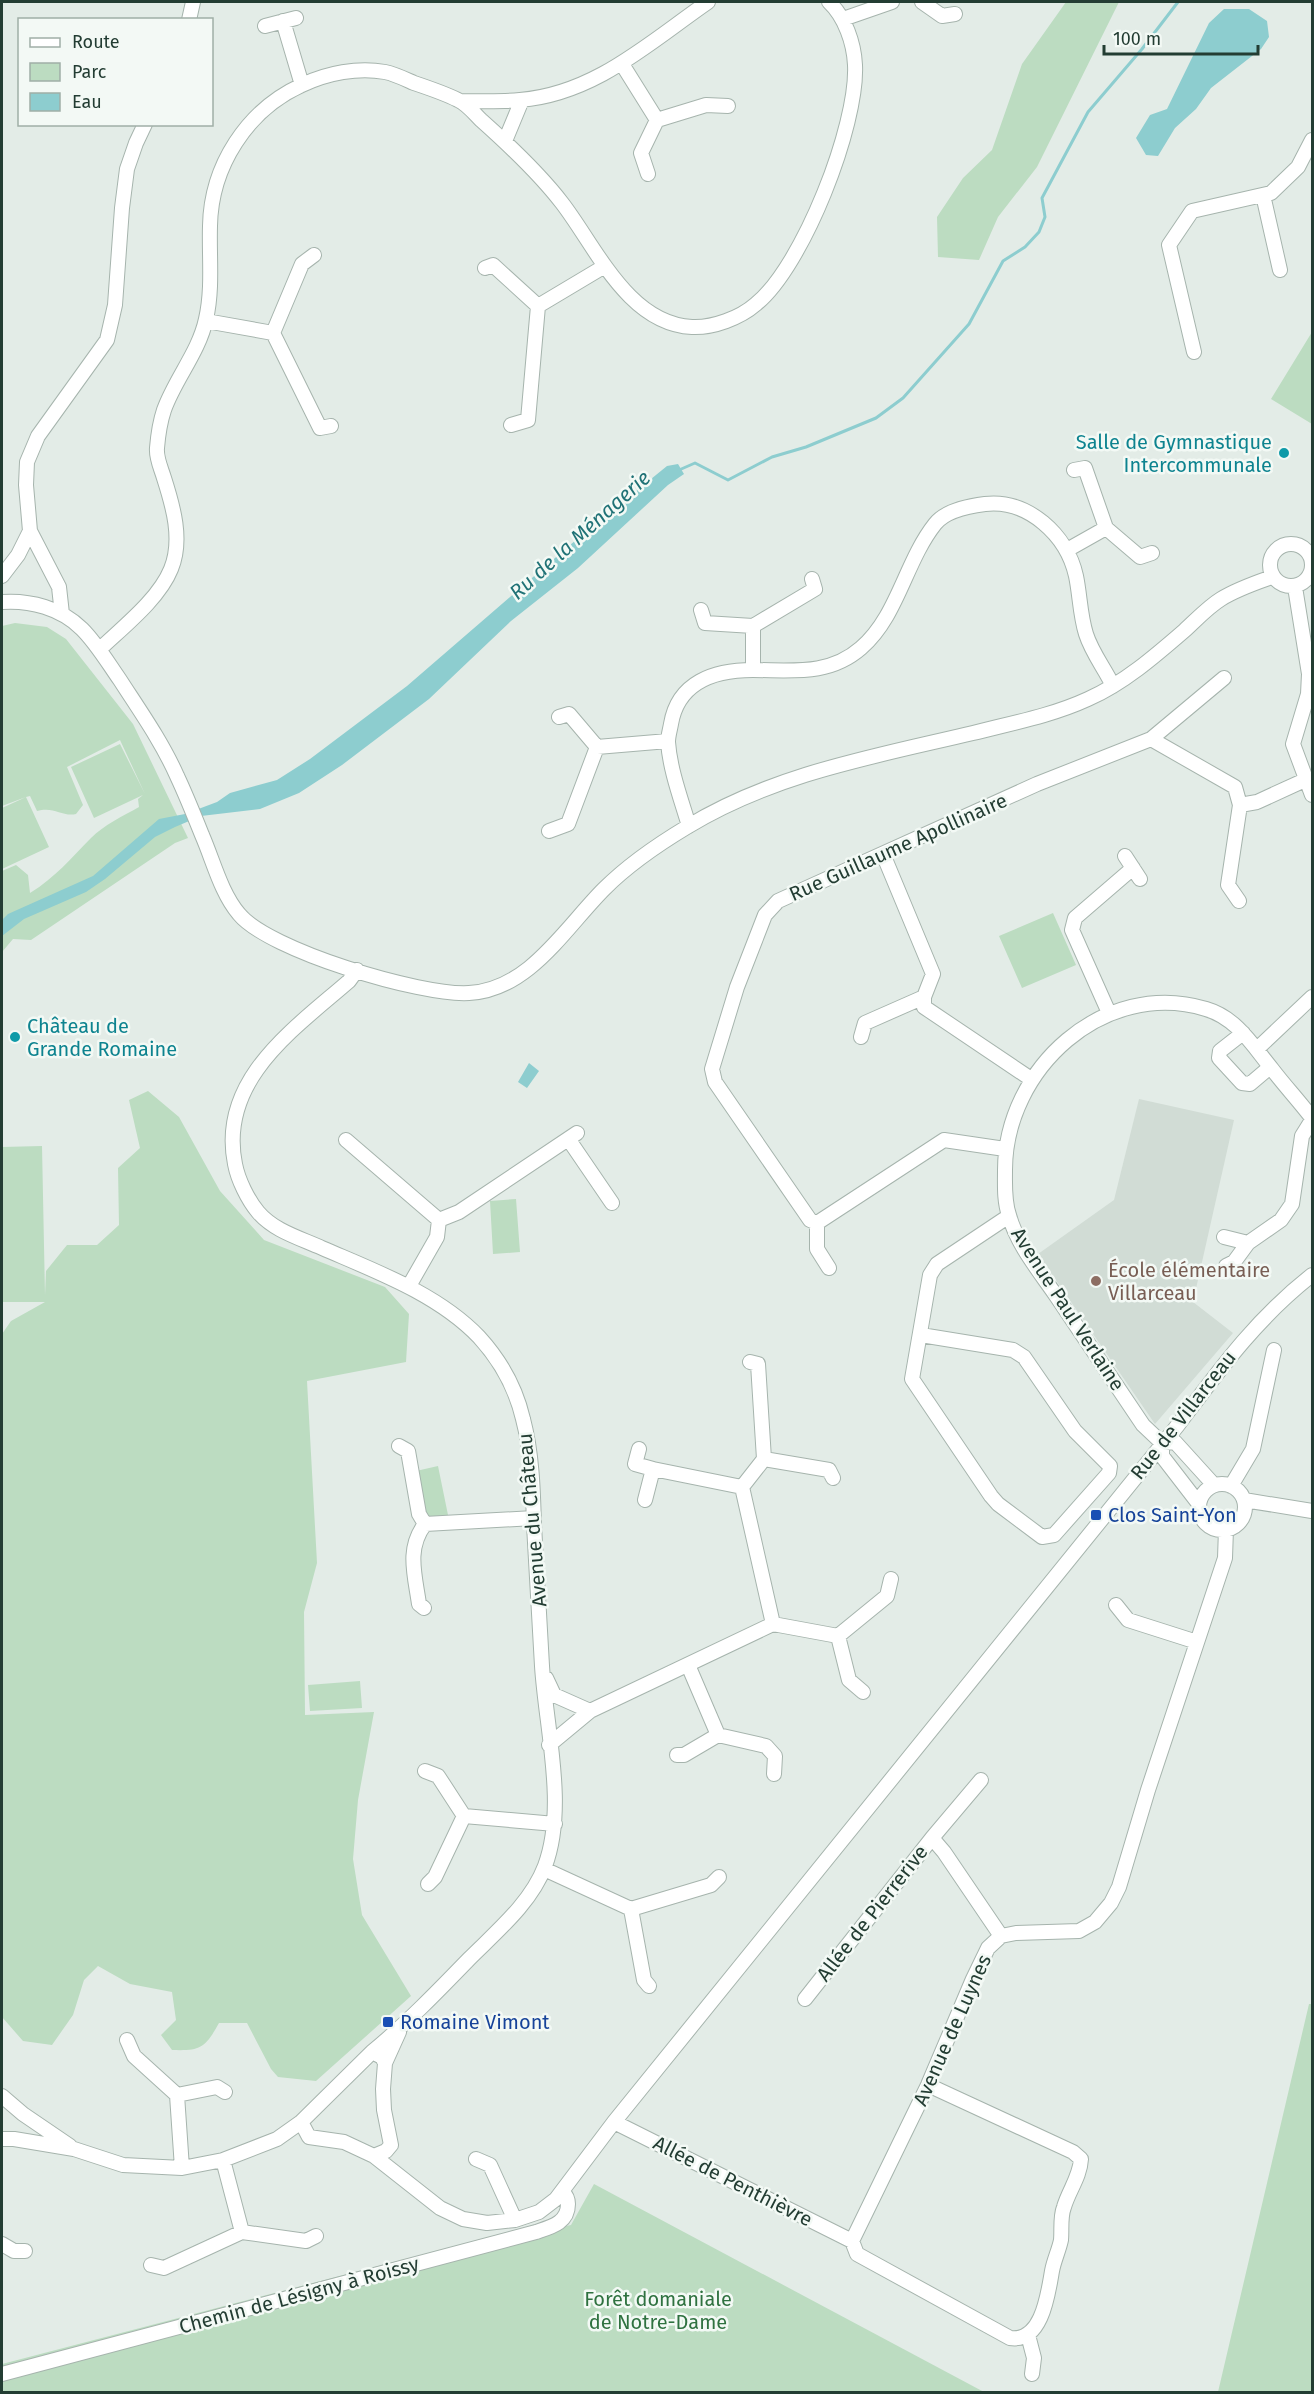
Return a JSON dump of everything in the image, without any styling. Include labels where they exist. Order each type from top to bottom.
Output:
[{"type":"street","points":[[189,18],[193,2]]},
{"type":"street","points":[[461,101],[522,100],[579,86],[622,64],[708,2]]},
{"type":"street","points":[[100,650],[148,602],[171,570],[177,543],[174,513],[156,454],[164,409],[186,369],[206,321],[210,284],[210,222],[220,171],[234,142],[276,99],[302,85],[343,72],[387,72],[461,101],[505,141],[561,202],[605,266],[633,298],[653,316],[692,327],[708,326],[740,316],[758,303],[778,281],[818,209],[840,149],[851,102],[855,65],[843,19],[829,2]]},
{"type":"street","points":[[843,19],[892,2]]},
{"type":"street","points":[[922,2],[942,16],[955,14]]},
{"type":"street","points":[[265,26],[289,19],[302,85]]},
{"type":"street","points":[[622,64],[657,120]]},
{"type":"street","points":[[505,141],[522,100]]},
{"type":"street","points":[[648,174],[641,153],[657,120],[706,105],[728,106]]},
{"type":"street","points":[[62,615],[59,587],[30,531],[26,485],[27,462],[38,436],[107,339],[116,306],[122,208],[127,169],[144,126]]},
{"type":"street","points":[[1194,352],[1169,245],[1192,212],[1271,193],[1287,180],[1298,166],[1312,140]]},
{"type":"street","points":[[1263,195],[1280,270]]},
{"type":"street","points":[[314,255],[302,264],[273,333],[320,428],[331,426]]},
{"type":"street","points":[[485,268],[493,265],[537,306]]},
{"type":"street","points":[[537,306],[605,266]]},
{"type":"street","points":[[511,425],[528,420],[537,306]]},
{"type":"street","points":[[206,321],[273,333]]},
{"type":"street","points":[[1074,470],[1085,468],[1106,528],[1140,557],[1152,553]]},
{"type":"street","points":[[689,826],[678,790],[668,741],[673,708],[686,691],[704,678],[727,672],[806,671],[846,660],[863,647],[876,632],[936,522],[955,511],[999,502],[1040,519],[1067,550],[1076,574],[1087,636],[1113,686]]},
{"type":"street","points":[[1067,550],[1106,528]]},
{"type":"street","points":[[2,576],[18,555],[30,531]]},
{"type":"street","points":[[1295,544],[1311,551],[1312,561],[1307,580],[1295,587],[1282,585],[1272,577],[1270,558],[1277,549],[1295,544]]},
{"type":"street","points":[[2,602],[24,602],[46,607],[81,627],[100,650],[155,736],[176,774],[233,907],[249,926],[272,940],[357,970],[405,986],[450,993],[486,991],[502,986],[536,963],[606,887],[635,862],[689,826],[734,802],[804,775],[1045,715],[1091,698],[1151,660],[1218,600],[1245,586],[1272,577]]},
{"type":"street","points":[[701,610],[705,623],[753,626],[815,589],[812,579]]},
{"type":"street","points":[[1295,587],[1309,674],[1308,694],[1293,744],[1312,795]]},
{"type":"street","points":[[753,626],[753,670]]},
{"type":"street","name":"Rue Guillaume Apollinaire","points":[[817,1224],[810,1220],[715,1082],[712,1069],[737,987],[765,915],[778,901],[1036,784],[1151,739],[1224,678]]},
{"type":"street","points":[[559,717],[570,714],[597,747]]},
{"type":"street","points":[[1151,739],[1235,787],[1240,806],[1228,885],[1239,901]]},
{"type":"street","points":[[597,747],[668,741]]},
{"type":"street","points":[[549,831],[568,824],[597,747]]},
{"type":"street","points":[[1240,806],[1257,802],[1305,780]]},
{"type":"street","points":[[882,854],[933,974],[924,997],[924,1007],[1031,1078]]},
{"type":"street","points":[[1109,1013],[1072,930],[1075,918],[1133,868]]},
{"type":"street","name":"Avenue du Château","points":[[277,2139],[301,2122],[372,2052],[401,2028],[525,1901],[544,1869],[555,1824],[555,1797],[542,1670],[531,1462],[523,1418],[513,1387],[499,1363],[478,1336],[450,1314],[409,1286],[279,1229],[259,1213],[244,1189],[235,1164],[234,1135],[238,1107],[248,1082],[267,1054],[349,981],[357,970]]},
{"type":"street","points":[[861,1037],[865,1023],[924,997]]},
{"type":"street","points":[[1258,1048],[1312,997]]},
{"type":"street","name":"Avenue Paul Verlaine","points":[[1162,1443],[1143,1425],[1027,1252],[1009,1216],[1005,1190],[1005,1149],[1015,1113],[1031,1078],[1056,1048],[1109,1013],[1132,1007],[1173,1003],[1207,1009],[1223,1016],[1258,1048],[1270,1067],[1312,1119]]},
{"type":"street","points":[[1243,1033],[1220,1051],[1219,1058],[1242,1083],[1250,1084],[1270,1067]]},
{"type":"street","points":[[1226,1266],[1234,1262],[1248,1243],[1281,1220],[1292,1204],[1302,1136],[1312,1119]]},
{"type":"street","points":[[439,1220],[459,1212],[573,1136],[612,1203]]},
{"type":"street","points":[[346,1140],[439,1220]]},
{"type":"street","points":[[829,1268],[817,1249],[817,1224],[944,1140],[1005,1149]]},
{"type":"street","points":[[921,1335],[1013,1350],[1024,1357],[1075,1431],[1110,1466],[1108,1473],[1054,1535],[1042,1538],[998,1504],[912,1379],[930,1275],[937,1264],[1009,1216]]},
{"type":"street","points":[[409,1286],[437,1237],[439,1220]]},
{"type":"street","points":[[1224,1237],[1248,1243]]},
{"type":"street","name":"Rue de Villarceau","points":[[277,2139],[309,2137],[344,2142],[374,2156],[440,2208],[463,2219],[487,2223],[515,2220],[539,2212],[556,2199],[614,2122],[1242,1341],[1278,1304],[1312,1275]]},
{"type":"street","points":[[1231,1486],[1253,1449],[1274,1350]]},
{"type":"street","points":[[741,1487],[764,1459],[758,1364],[750,1362]]},
{"type":"street","points":[[1199,1504],[1204,1493],[1214,1485],[1231,1486],[1241,1493],[1245,1512],[1232,1527],[1226,1529],[1219,1529],[1206,1523],[1199,1504],[1162,1456],[1162,1443],[1175,1442],[1214,1485]]},
{"type":"street","points":[[399,1446],[408,1451],[419,1514],[425,1524]]},
{"type":"street","points":[[639,1449],[635,1464],[741,1487]]},
{"type":"street","points":[[764,1459],[829,1470],[833,1478]]},
{"type":"street","points":[[645,1500],[653,1469]]},
{"type":"street","points":[[741,1487],[773,1624]]},
{"type":"street","points":[[1244,1500],[1312,1511]]},
{"type":"street","points":[[424,1608],[419,1604],[413,1554],[416,1536],[425,1524],[534,1518]]},
{"type":"street","name":"Avenue de Luynes","points":[[852,2241],[928,2085],[988,1948],[1001,1936],[1016,1933],[1079,1931],[1095,1922],[1111,1903],[1119,1887],[1225,1558],[1226,1529]]},
{"type":"street","points":[[549,1745],[590,1711],[773,1624],[838,1636],[887,1596],[891,1579]]},
{"type":"street","points":[[1116,1605],[1128,1620],[1197,1642]]},
{"type":"street","points":[[838,1636],[849,1680],[863,1692]]},
{"type":"street","points":[[688,1665],[718,1735]]},
{"type":"street","points":[[542,1670],[554,1695],[590,1711]]},
{"type":"street","points":[[677,1755],[684,1755],[718,1735],[766,1746],[775,1756],[774,1774]]},
{"type":"street","points":[[425,1772],[438,1776],[464,1816]]},
{"type":"street","points":[[932,1838],[981,1780]]},
{"type":"street","points":[[464,1816],[555,1824]]},
{"type":"street","points":[[428,1884],[435,1877],[464,1816]]},
{"type":"street","name":"Allée de Pierrerive","points":[[805,1999],[932,1838],[1001,1936]]},
{"type":"street","points":[[544,1869],[631,1909],[711,1885],[719,1877]]},
{"type":"street","points":[[631,1909],[644,1980],[649,1986]]},
{"type":"street","name":"Avenue du Château","points":[[385,2063],[401,2028]]},
{"type":"street","points":[[127,2040],[134,2056],[177,2095],[182,2168]]},
{"type":"street","points":[[372,2052],[382,2057],[385,2063],[384,2110],[391,2145],[403,2177]]},
{"type":"street","points":[[852,2241],[857,2254],[1010,2338],[1020,2340],[1036,2326],[1050,2288],[1052,2270],[1061,2240],[1063,2209],[1080,2170],[1081,2159],[1073,2152],[928,2085]]},
{"type":"street","points":[[177,2095],[217,2087],[225,2092]]},
{"type":"street","points":[[2,2096],[23,2114],[74,2149]]},
{"type":"street","points":[[23,2114],[8,2139],[74,2149],[123,2165],[182,2168],[223,2160],[277,2139]]},
{"type":"street","points":[[301,2122],[309,2137]]},
{"type":"street","name":"Allée de Penthièvre","points":[[614,2122],[852,2241]]},
{"type":"street","points":[[374,2156],[386,2151],[391,2145]]},
{"type":"street","points":[[476,2159],[490,2165],[515,2220]]},
{"type":"street","points":[[223,2160],[242,2232]]},
{"type":"street","name":"Chemin de Lésigny à Roissy","points":[[2,2374],[536,2232],[554,2226],[564,2218],[568,2204],[566,2194],[562,2191]]},
{"type":"street","points":[[152,2265],[164,2268],[242,2232],[306,2241],[316,2236]]},
{"type":"street","points":[[2,2244],[14,2252],[25,2251]]},
{"type":"street","points":[[1028,2335],[1034,2358],[1032,2374]]},
{"type":"shaded area","points":[[1139,1099],[1234,1120],[1193,1302],[1233,1333],[1155,1424],[1038,1254],[1114,1200]]},
{"type":"green space","points":[[1066,2],[1119,2],[1037,167],[998,217],[979,260],[938,257],[937,217],[963,178],[992,150],[1022,64]]},
{"type":"green space","points":[[1312,332],[1312,424],[1271,399]]},
{"type":"green space","points":[[15,623],[47,627],[66,639],[133,724],[188,838],[175,843],[31,940],[13,939],[2,952],[2,871],[16,865],[28,875],[30,893],[55,874],[96,833],[139,807],[138,799],[143,795],[94,818],[71,767],[120,744],[145,794],[120,740],[67,767],[83,805],[76,814],[48,810],[37,811],[30,796],[2,806],[2,626]]},
{"type":"green space","points":[[26,797],[49,847],[2,869],[2,808]]},
{"type":"green space","points":[[1053,913],[1076,965],[1022,988],[999,936]]},
{"type":"green space","points":[[148,1091],[179,1117],[220,1191],[264,1240],[385,1287],[409,1314],[406,1362],[307,1381],[317,1563],[304,1612],[305,1715],[374,1712],[358,1800],[353,1859],[362,1915],[411,1996],[316,2081],[278,2077],[271,2069],[247,2023],[219,2023],[210,2038],[201,2046],[190,2050],[172,2050],[161,2035],[176,2020],[172,1992],[130,1984],[98,1966],[84,1980],[73,2015],[52,2045],[23,2041],[2,2017],[2,1334],[11,1321],[45,1302],[2,1302],[2,1147],[42,1146],[45,1295],[46,1271],[67,1245],[97,1245],[119,1225],[118,1168],[140,1148],[129,1100]]},
{"type":"green space","points":[[516,1199],[520,1252],[493,1254],[490,1201]]},
{"type":"green space","points":[[438,1466],[448,1515],[426,1520],[416,1471]]},
{"type":"green space","points":[[360,1681],[362,1708],[310,1711],[308,1685]]},
{"type":"green space","points":[[1309,2004],[1312,2004],[1312,2392],[1218,2392]]},
{"type":"green space","name":"Forêt domaniale de Notre-Dame","points":[[594,2184],[984,2392],[2,2392],[2,2364],[405,2259],[571,2225]]},
{"type":"water","points":[[1224,9],[1249,9],[1267,21],[1269,37],[1261,49],[1211,88],[1196,109],[1175,128],[1158,156],[1146,155],[1136,138],[1150,115],[1167,109],[1209,23]]},
{"type":"water","points":[[678,464],[684,474],[668,485],[578,568],[511,621],[429,699],[342,765],[299,793],[260,809],[201,816],[155,837],[86,892],[24,919],[2,936],[2,920],[8,914],[93,876],[159,819],[185,814],[217,802],[230,793],[277,780],[310,759],[407,686],[570,545],[667,466]]},
{"type":"water","points":[[529,1063],[539,1071],[527,1088],[518,1082]]},
{"type":"waterway","name":"Ru de la Ménagerie","points":[[679,470],[695,463],[728,480],[772,457],[806,447],[876,418],[903,398],[969,324],[1003,261],[1025,247],[1039,232],[1045,217],[1042,198],[1088,112],[1142,49],[1178,2]]},
{"type":"place","name":"Salle de Gymnastique Intercommunale","points":[[1284,453]]},
{"type":"place","name":"Château de Grande Romaine","points":[[15,1037]]},
{"type":"place","name":"École élémentaire Villarceau","points":[[1096,1281]]},
{"type":"place","name":"Clos Saint-Yon","points":[[1096,1515]]},
{"type":"place","name":"Romaine Vimont","points":[[388,2022]]}]
